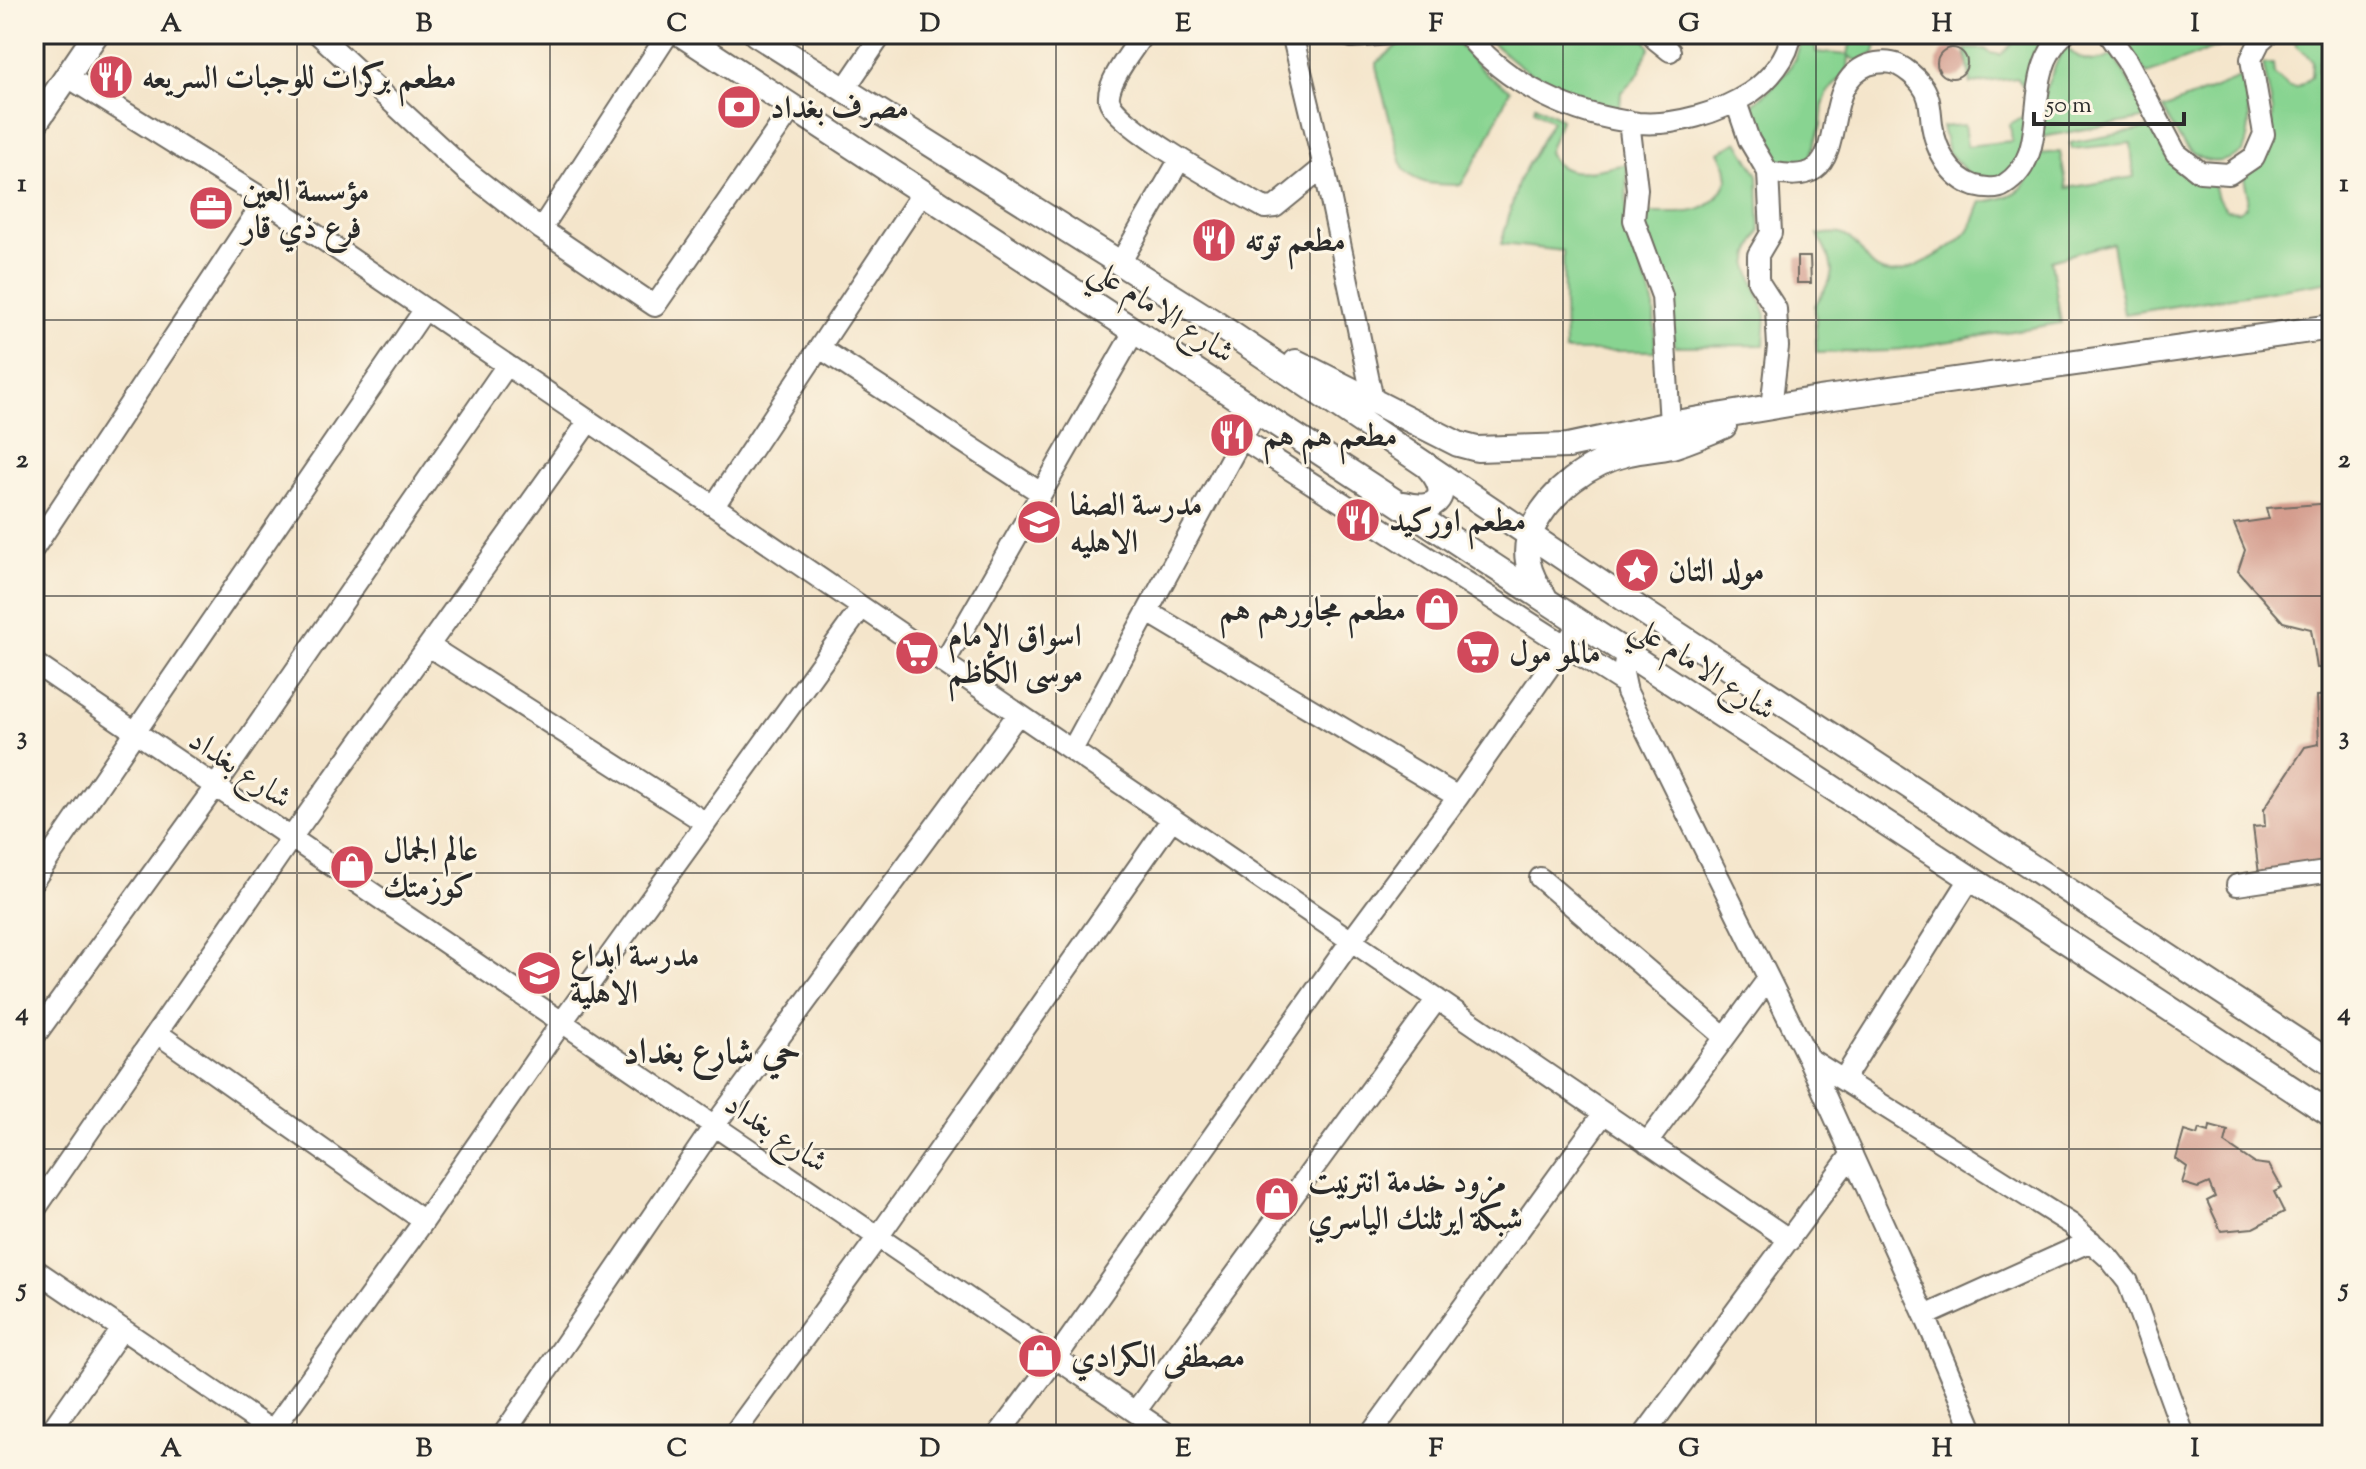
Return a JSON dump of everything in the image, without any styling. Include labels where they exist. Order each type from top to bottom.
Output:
[{"type":"main road","points":[[34,125],[96,34]]},
{"type":"main road","name":"شارع الامام علي","points":[[681,34],[2332,1115]]},
{"type":"main road","name":"شارع الامام علي","points":[[756,34],[1215,323],[1529,535],[2332,1064]]},
{"type":"main road","name":"شارع الامام علي","points":[[1215,323],[1373,400],[1439,436],[1477,449],[1568,446],[1670,424],[1834,396],[2332,327]]},
{"type":"main road","points":[[1547,601],[1534,582],[1526,562],[1529,535],[1552,497],[1570,481],[1626,454],[1674,445],[1771,408]]},
{"type":"main road","points":[[1398,502],[1417,508],[1429,507],[1439,499],[1442,488],[1438,478],[1426,465]]},
{"type":"street","points":[[318,34],[465,170],[541,229],[655,306],[793,107]]},
{"type":"street","points":[[541,229],[668,34]]},
{"type":"street","points":[[844,90],[882,34]]},
{"type":"street","points":[[1143,34],[1109,86],[1109,102],[1119,115],[1180,159],[1265,208],[1275,207],[1324,167]]},
{"type":"street","points":[[1292,34],[1324,167],[1373,400]]},
{"type":"street","points":[[1343,34],[1352,37],[1391,34]]},
{"type":"street","points":[[1467,34],[1494,63],[1531,89],[1571,106],[1639,123],[1675,121],[1736,102],[1762,85],[1782,58],[1791,34]]},
{"type":"street","points":[[1654,34],[1655,39],[1670,51]]},
{"type":"street","points":[[1768,172],[1788,175],[1817,168],[1827,149],[1838,101],[1860,68],[1877,62],[1895,64],[1922,85],[1930,104],[1937,147],[1960,180],[1979,187],[2001,188],[2020,172],[2031,151],[2037,83],[2053,44],[2064,34]]},
{"type":"street","points":[[2108,34],[2127,61],[2176,153],[2200,172],[2229,174],[2254,157],[2264,134],[2251,59],[2260,41],[2268,34]]},
{"type":"street","points":[[68,77],[265,200],[1790,1240]]},
{"type":"street","points":[[1736,102],[1749,140],[1768,172],[1771,233],[1758,255],[1758,281],[1776,309],[1778,347],[1771,408]]},
{"type":"street","points":[[1629,121],[1637,189],[1634,220],[1662,296],[1670,424]]},
{"type":"street","points":[[1120,263],[1180,159]]},
{"type":"street","points":[[714,506],[923,192]]},
{"type":"street","points":[[34,548],[265,200]]},
{"type":"street","points":[[34,880],[425,309]]},
{"type":"street","points":[[944,663],[1135,330]]},
{"type":"street","points":[[820,348],[1041,493]]},
{"type":"street","points":[[34,1037],[215,787],[507,365]]},
{"type":"street","points":[[1072,750],[1257,410]]},
{"type":"street","points":[[34,1211],[291,838],[589,421]]},
{"type":"street","points":[[1241,438],[1624,683]]},
{"type":"street","points":[[34,1269],[275,1433],[562,1022],[862,607]]},
{"type":"street","points":[[1148,612],[1458,797]]},
{"type":"street","points":[[998,1435],[1580,623]]},
{"type":"street","points":[[429,646],[706,823]]},
{"type":"street","points":[[1626,654],[1624,683],[1808,1058],[1925,1316],[1975,1435]]},
{"type":"street","name":"شارع بغداد","points":[[34,663],[1169,1435]]},
{"type":"street","points":[[503,1435],[714,1126],[1018,714]]},
{"type":"street","points":[[733,1435],[878,1237],[1172,819]]},
{"type":"street","points":[[2237,885],[2332,871]]},
{"type":"street","points":[[1540,878],[1725,1037]]},
{"type":"street","points":[[1843,1080],[1970,879]]},
{"type":"street","points":[[1647,1143],[1768,979]]},
{"type":"street","points":[[1135,1412],[1437,999]]},
{"type":"street","points":[[157,1033],[424,1221]]},
{"type":"street","points":[[1808,1058],[2071,1224],[2091,1241],[2128,1282],[2184,1435]]},
{"type":"street","points":[[1370,1435],[1604,1113]]},
{"type":"street","points":[[1644,1435],[1852,1154]]},
{"type":"street","points":[[1925,1316],[2091,1241]]},
{"type":"street","points":[[48,1435],[122,1329]]},
{"type":"green space","points":[[1421,34],[1433,42],[1455,41],[1487,75],[1510,90],[1487,141],[1461,185],[1415,179],[1403,168],[1378,76],[1377,63],[1401,42]]},
{"type":"green space","points":[[1483,34],[1642,34],[1650,48],[1638,76],[1621,92],[1620,108],[1578,98],[1542,81]]},
{"type":"green space","points":[[1852,34],[1879,34],[1875,53],[1859,62],[1849,56],[1848,70],[1828,92],[1821,126],[1808,162],[1782,167],[1768,153],[1748,108],[1788,69],[1801,39],[1815,41],[1816,52],[1848,55]]},
{"type":"green space","points":[[2013,34],[2048,34],[2036,59],[2029,94],[2017,78],[1971,84],[1965,49],[1985,49],[2001,55],[2012,44]]},
{"type":"green space","points":[[2126,34],[2214,34],[2218,47],[2147,74],[2123,39]]},
{"type":"green space","points":[[2294,34],[2327,34],[2318,72],[2324,86],[2332,94],[2332,281],[2124,314],[2112,243],[2051,260],[2061,323],[1890,351],[1817,353],[1815,306],[1832,271],[1818,235],[1834,233],[1849,238],[1878,270],[1905,270],[1930,259],[1962,238],[1970,228],[1981,202],[2020,190],[2026,184],[2039,154],[2060,152],[2067,188],[2134,177],[2131,143],[2072,149],[2070,143],[2151,128],[2174,165],[2190,177],[2213,183],[2216,195],[2227,210],[2238,211],[2246,206],[2248,197],[2244,178],[2272,136],[2273,111],[2263,64],[2273,64],[2274,74],[2289,87],[2297,88],[2311,77],[2312,60],[2296,46]]},
{"type":"green space","points":[[2064,45],[2087,60],[2100,60],[2114,54],[2148,118],[2042,137],[2045,90]]},
{"type":"green space","points":[[2242,77],[2249,114],[2243,152],[2215,162],[2204,160],[2185,146],[2163,109]]},
{"type":"green space","points":[[1535,105],[1561,119],[1548,152],[1562,168],[1582,172],[1627,164],[1626,229],[1654,303],[1655,351],[1565,351],[1563,251],[1501,244],[1519,180],[1552,121],[1534,110]]},
{"type":"green space","points":[[2027,114],[2020,154],[2003,177],[1973,179],[1948,152],[1942,127],[1964,125],[1967,146],[2012,141],[2010,124]]},
{"type":"green space","points":[[1738,141],[1758,175],[1760,232],[1750,253],[1748,266],[1766,315],[1764,345],[1675,346],[1643,213],[1682,213],[1704,208],[1721,192],[1728,179],[1719,152]]},
{"type":"building","points":[[1952,48],[1963,52],[1967,63],[1963,74],[1952,78],[1941,74],[1937,63],[1941,52]]},
{"type":"building","points":[[1797,257],[1810,257],[1811,283],[1797,283]]},
{"type":"building","points":[[2332,503],[2332,668],[2317,668],[2311,629],[2283,622],[2238,571],[2245,550],[2234,524],[2269,519],[2266,508]]},
{"type":"building","points":[[2332,695],[2332,866],[2259,874],[2253,827],[2265,826],[2264,809],[2305,747],[2319,744],[2317,696]]},
{"type":"building","points":[[2210,1126],[2228,1131],[2225,1143],[2254,1163],[2269,1165],[2282,1188],[2274,1192],[2284,1212],[2253,1228],[2221,1231],[2207,1201],[2215,1197],[2209,1183],[2198,1188],[2182,1183],[2187,1167],[2176,1159],[2184,1131],[2197,1135],[2199,1129],[2209,1132]]},
{"type":"place","name":"مطعم بركرات للوجبات السريعه","points":[[111,77]]},
{"type":"place","name":"مصرف بغداد","points":[[739,107]]},
{"type":"place","name":"مؤسسة العين فرع ذي قار","points":[[211,208]]},
{"type":"place","name":"مطعم توته","points":[[1214,240]]},
{"type":"place","name":"مطعم هم هم","points":[[1232,435]]},
{"type":"place","name":"مطعم اوركيد","points":[[1358,520]]},
{"type":"place","name":"مدرسة الصفا الاهليه","points":[[1039,522]]},
{"type":"place","name":"مولد التان","points":[[1637,570]]},
{"type":"place","name":"مطعم مجاورهم هم","points":[[1437,609]]},
{"type":"place","name":"مالمو مول","points":[[1478,652]]},
{"type":"place","name":"اسواق الإمام موسى الكاظم","points":[[917,653]]},
{"type":"place","name":"عالم الجمال كوزمتك","points":[[352,867]]},
{"type":"place","name":"مدرسة ابداع الاهلية","points":[[539,973]]},
{"type":"place","name":"مزود خدمة انترنيت شبكة ايرثلنك الياسري","points":[[1277,1199]]},
{"type":"place","name":"مصطفى الكرادي","points":[[1040,1356]]},
{"type":"district","name":"حي شارع بغداد","points":[[712,1050]]}]
